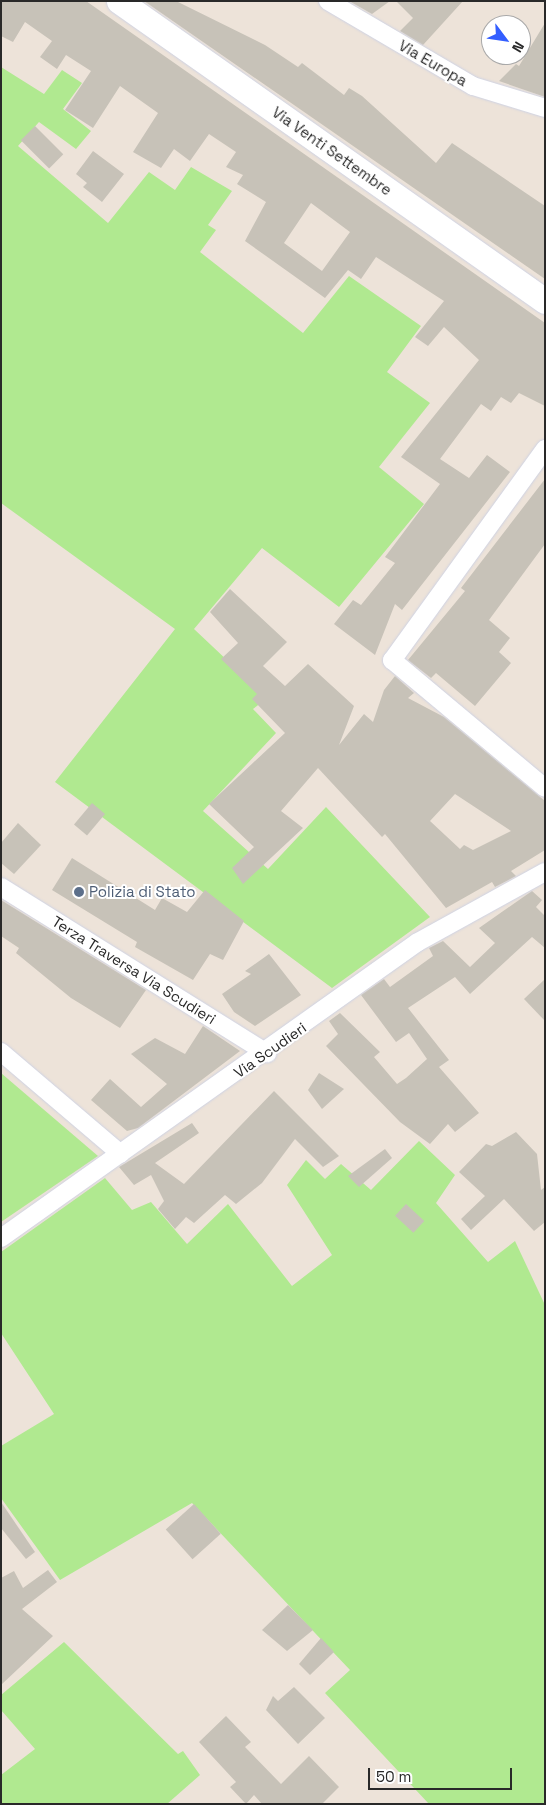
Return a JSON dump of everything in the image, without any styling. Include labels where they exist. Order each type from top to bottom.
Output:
[{"type":"main road","name":"Via Venti Settembre","points":[[118,1],[545,301]]},
{"type":"street","name":"Via Europa","points":[[328,1],[473,86],[545,108]]},
{"type":"street","points":[[545,449],[392,660],[545,788]]},
{"type":"street","name":"Via Scudieri","points":[[1,1238],[267,1053],[418,942],[545,872]]},
{"type":"street","name":"Terza Traversa Via Scudieri","points":[[1,887],[267,1053]]},
{"type":"street","points":[[1,1052],[121,1154]]},
{"type":"green space","points":[[1,67],[44,94],[62,70],[82,83],[63,109],[91,131],[76,149],[39,122],[18,146],[108,223],[149,172],[175,190],[191,167],[232,191],[208,225],[216,230],[200,252],[303,333],[349,276],[421,326],[387,372],[430,403],[379,467],[424,504],[339,607],[262,548],[194,629],[267,698],[253,709],[276,733],[203,811],[268,869],[326,807],[430,917],[332,988],[55,782],[175,629],[1,503]]},
{"type":"green space","points":[[1,1073],[98,1156],[1,1222]]},
{"type":"green space","points":[[419,1141],[455,1175],[436,1203],[488,1262],[515,1241],[545,1305],[545,1804],[429,1804],[325,1693],[350,1670],[192,1503],[60,1580],[1,1498],[1,1446],[54,1414],[1,1333],[1,1252],[105,1178],[132,1210],[151,1202],[187,1244],[228,1204],[292,1286],[332,1255],[287,1185],[306,1160],[325,1179],[341,1164],[371,1190]]},
{"type":"green space","points":[[64,1642],[178,1754],[183,1751],[200,1775],[167,1804],[1,1804],[1,1775],[35,1749],[1,1710],[1,1695]]},
{"type":"building","points":[[1,1],[86,1],[545,323],[545,406],[519,393],[511,403],[501,397],[491,411],[481,404],[440,459],[469,478],[487,455],[510,472],[402,610],[395,604],[375,655],[334,624],[353,600],[361,605],[395,563],[385,557],[440,484],[401,457],[479,360],[444,327],[428,346],[415,337],[444,301],[376,257],[361,279],[348,270],[325,298],[245,241],[266,202],[237,184],[243,175],[226,167],[236,152],[209,134],[190,161],[174,149],[161,168],[133,152],[158,113],[120,86],[93,128],[65,110],[91,71],[66,55],[57,69],[40,57],[52,41],[25,22],[13,42],[1,36]],"holes":[[[311,203],[350,232],[322,271],[284,243]]]},
{"type":"building","points":[[144,1],[176,1],[265,45],[298,67],[302,63],[344,95],[349,88],[362,96],[436,163],[452,143],[545,206],[545,279]]},
{"type":"building","points":[[349,1],[390,1],[372,14]]},
{"type":"building","points":[[396,1],[463,1],[423,45],[400,31],[413,18]]},
{"type":"building","points":[[545,23],[545,97],[499,81],[515,65],[531,65],[531,46]]},
{"type":"building","points":[[35,126],[63,154],[49,168],[21,140]]},
{"type":"building","points":[[93,151],[124,174],[102,202],[83,187],[87,183],[76,174]]},
{"type":"building","points":[[545,479],[545,544],[489,620],[510,638],[499,652],[511,663],[475,706],[436,673],[431,678],[408,660],[465,591],[461,588]]},
{"type":"building","points":[[230,589],[287,642],[263,666],[285,686],[308,664],[354,706],[339,745],[364,714],[373,722],[384,690],[395,676],[414,693],[408,698],[444,717],[545,801],[545,850],[511,871],[516,876],[495,887],[492,882],[446,908],[385,834],[382,837],[318,768],[281,811],[303,828],[243,884],[232,868],[254,847],[209,804],[285,733],[252,699],[257,694],[221,659],[238,643],[210,612]],"holes":[[[455,794],[511,831],[473,850],[464,845],[460,849],[430,821]]]},
{"type":"building","points":[[92,803],[105,814],[87,835],[74,824]]},
{"type":"building","points":[[18,823],[41,845],[14,874],[1,863],[1,843]]},
{"type":"building","points":[[72,858],[155,910],[162,898],[187,912],[205,890],[244,921],[223,960],[210,954],[193,980],[135,947],[137,942],[52,890]]},
{"type":"building","points":[[532,891],[542,900],[536,907],[545,916],[545,948],[532,937],[470,994],[455,977],[408,1008],[449,1060],[439,1067],[479,1113],[455,1132],[448,1124],[430,1144],[400,1122],[326,1046],[338,1034],[329,1021],[340,1013],[380,1052],[374,1057],[397,1084],[427,1059],[409,1033],[396,1042],[361,995],[384,979],[390,987],[433,956],[429,948],[443,941],[470,967],[495,943],[479,928]]},
{"type":"building","points":[[1,900],[146,990],[120,1028],[71,998],[16,953],[19,948],[1,936]]},
{"type":"building","points":[[269,954],[301,995],[255,1026],[234,1012],[222,994],[251,974],[245,971]]},
{"type":"building","points":[[545,979],[545,1021],[524,999]]},
{"type":"building","points":[[203,1026],[240,1051],[138,1128],[127,1131],[91,1100],[110,1079],[141,1107],[167,1084],[131,1054],[155,1038],[185,1054]]},
{"type":"building","points":[[319,1073],[344,1089],[322,1109],[308,1090]]},
{"type":"building","points":[[274,1091],[339,1156],[323,1167],[295,1139],[262,1183],[236,1204],[225,1195],[194,1223],[186,1217],[175,1229],[158,1209],[164,1201],[151,1175],[134,1185],[119,1167],[192,1123],[199,1133],[155,1163],[184,1184]]},
{"type":"building","points":[[516,1132],[537,1154],[541,1190],[545,1187],[545,1222],[534,1231],[504,1199],[471,1230],[461,1219],[485,1196],[459,1172],[486,1144],[492,1146]]},
{"type":"building","points":[[385,1149],[392,1158],[359,1187],[348,1176]]},
{"type":"building","points":[[406,1204],[424,1221],[413,1233],[395,1216]]},
{"type":"building","points":[[1,1502],[35,1552],[26,1559],[1,1528]]},
{"type":"building","points":[[194,1504],[221,1534],[193,1559],[166,1529]]},
{"type":"building","points":[[48,1570],[57,1582],[22,1609],[53,1636],[1,1685],[1,1578],[14,1571],[23,1588]]},
{"type":"building","points":[[288,1605],[313,1630],[287,1651],[262,1630]]},
{"type":"building","points":[[321,1638],[334,1652],[310,1675],[299,1664]]},
{"type":"building","points":[[294,1687],[325,1718],[298,1744],[266,1710],[273,1696],[278,1701]]},
{"type":"building","points":[[226,1716],[251,1742],[245,1747],[281,1784],[309,1756],[339,1787],[322,1804],[262,1804],[254,1795],[246,1804],[230,1787],[236,1782],[199,1742]]},
{"type":"place","name":"Polizia di Stato","points":[[79,892]]}]
